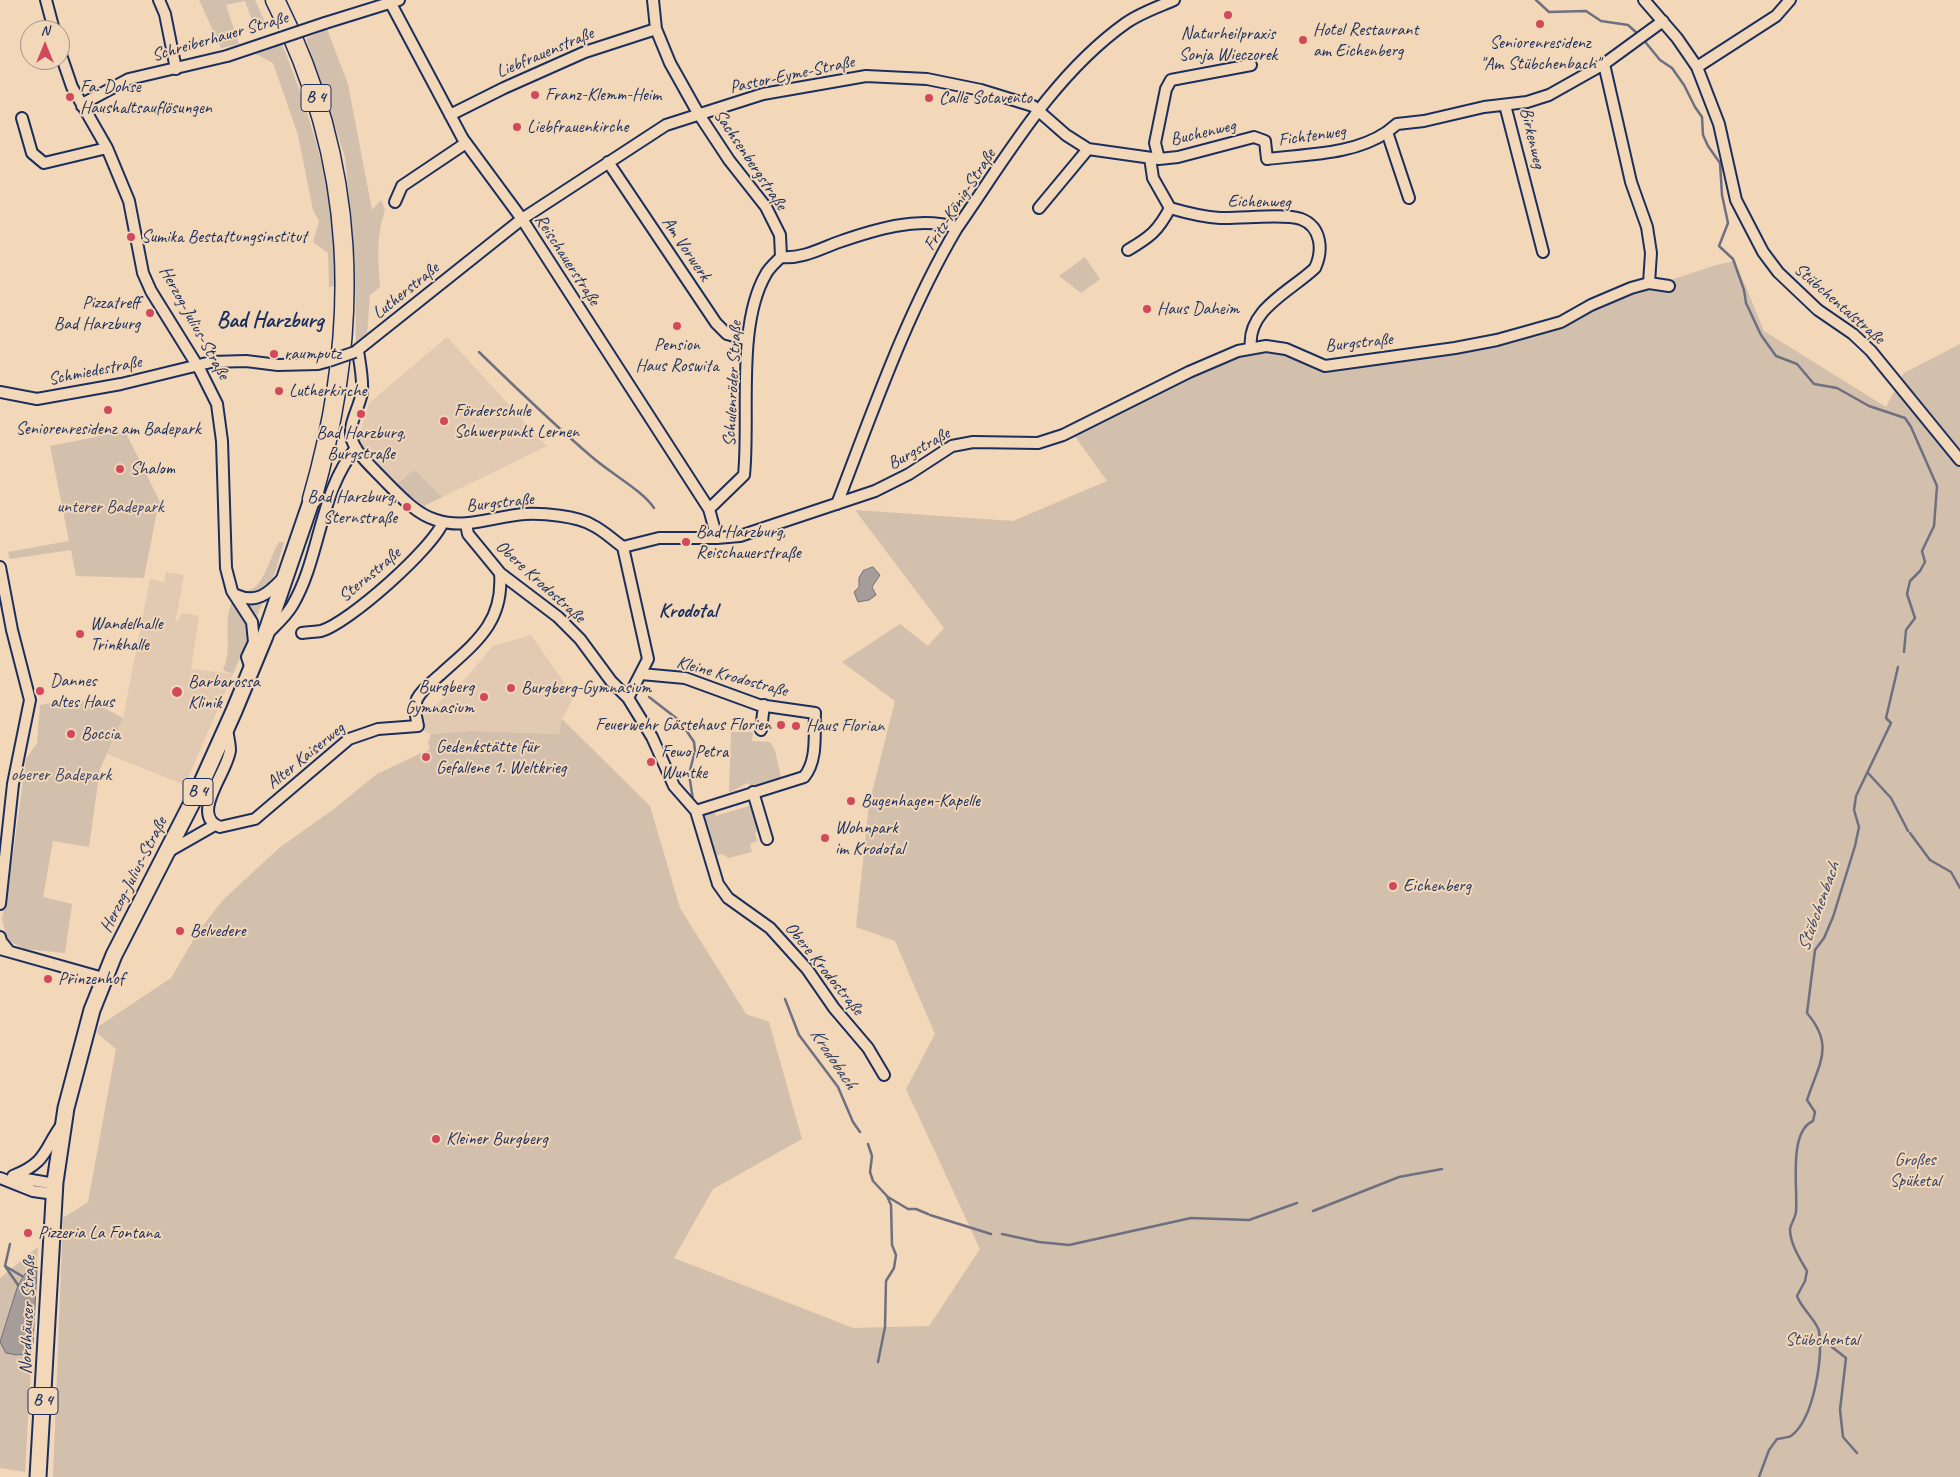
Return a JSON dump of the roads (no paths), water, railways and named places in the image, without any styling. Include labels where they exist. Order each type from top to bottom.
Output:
[{"type":"highway","name":"B 4","points":[[276,0],[306,70],[322,118],[336,182],[345,259],[345,320],[341,372],[329,435],[312,499]]},
{"type":"main road","name":"B 4","points":[[251,670],[265,636],[312,499]]},
{"type":"main road","name":"Herzog-Julius-Straße","points":[[54,1189],[63,1121],[90,1018],[104,978],[165,853],[199,789],[251,670]]},
{"type":"main road","name":"Nordhäuser Straße","points":[[38,1477],[54,1189]]},
{"type":"street","points":[[46,0],[51,20]]},
{"type":"street","points":[[159,0],[165,14],[176,69]]},
{"type":"street","name":"Sachsenbergstraße","points":[[653,0],[656,29],[670,62],[698,113],[729,160],[766,207],[780,235],[781,257]]},
{"type":"street","name":"Fritz-König-Straße","points":[[837,504],[890,366],[944,250],[957,228],[1060,83],[1107,38],[1128,22],[1174,0]]},
{"type":"street","name":"Stübchentalstraße","points":[[1644,0],[1663,21],[1697,67],[1719,124],[1736,200],[1764,252],[1778,272],[1818,310],[1853,334],[1871,351],[1960,460]]},
{"type":"street","points":[[1697,67],[1776,16],[1790,0]]},
{"type":"street","name":"Schreiberhauer Straße","points":[[82,106],[128,79],[227,56],[393,1]]},
{"type":"street","name":"Reischauerstraße","points":[[393,1],[466,143],[522,219],[709,508],[717,538]]},
{"type":"street","name":"Birkenweg","points":[[1543,252],[1505,105],[1527,102],[1549,95],[1604,64],[1642,39],[1663,21]]},
{"type":"street","name":"Liebfrauenstraße","points":[[450,115],[504,88],[585,52],[656,29]]},
{"type":"street","points":[[1604,64],[1631,182],[1647,227],[1650,253],[1649,283]]},
{"type":"street","name":"Buchenweg","points":[[1155,159],[1155,143],[1166,89],[1171,80],[1251,66]]},
{"type":"street","name":"Herzog-Julius-Straße","points":[[66,70],[72,87],[107,148],[129,201],[143,273],[151,291],[196,365],[217,404],[221,421],[225,562],[228,582],[248,613],[254,628],[254,642],[247,657],[251,670]]},
{"type":"street","name":"Pastor-Eyme-Straße","points":[[608,162],[666,125],[698,113],[773,92],[828,81],[886,76],[927,80],[981,90],[1033,106],[1039,110]]},
{"type":"street","name":"Fichtenweg","points":[[1254,137],[1265,141],[1268,159],[1344,150],[1372,143],[1397,124],[1505,105]]},
{"type":"street","name":"Buchenweg","points":[[1039,110],[1066,134],[1088,149],[1155,159],[1178,157],[1254,137]]},
{"type":"street","points":[[22,118],[32,154],[44,162],[107,148]]},
{"type":"street","points":[[1387,132],[1409,198]]},
{"type":"street","points":[[395,202],[402,186],[466,143]]},
{"type":"street","points":[[1039,208],[1088,149]]},
{"type":"street","points":[[1128,250],[1154,234],[1161,227],[1170,208],[1153,178],[1155,159]]},
{"type":"street","name":"Lutherstraße","points":[[196,365],[230,360],[278,365],[318,364],[356,351],[522,219],[608,162]]},
{"type":"street","name":"Am Vorwerk","points":[[608,162],[716,322],[727,334],[748,340]]},
{"type":"street","name":"Eichenweg","points":[[1170,208],[1204,217],[1300,219],[1315,230],[1321,249],[1319,259],[1314,268],[1258,315],[1250,331],[1251,348]]},
{"type":"street","points":[[781,257],[795,258],[855,236],[894,226],[926,222],[944,223],[957,228]]},
{"type":"street","name":"Schulenröder Straße","points":[[709,508],[733,489],[744,475],[748,340],[754,306],[766,274],[781,257]]},
{"type":"street","name":"Burgstraße","points":[[356,448],[399,496],[427,516],[443,522],[466,524],[525,514],[551,514],[592,524],[622,547],[659,538],[740,536],[883,487],[909,474],[952,446],[973,442],[1038,443],[1063,435],[1189,372],[1251,348],[1266,346],[1286,349],[1325,366],[1455,348],[1497,340],[1561,322],[1599,301],[1631,288],[1649,283],[1669,286]]},
{"type":"street","points":[[265,636],[292,606],[318,538],[339,470],[356,448],[351,428],[362,394],[356,351]]},
{"type":"street","name":"Schmiedestraße","points":[[0,392],[37,399],[102,388],[196,365]]},
{"type":"street","name":"Sternstraße","points":[[302,633],[321,631],[337,623],[371,597],[408,566],[439,533],[443,522]]},
{"type":"street","name":"Obere Krodostraße","points":[[466,524],[468,534],[500,573],[558,617],[580,640],[611,681],[628,698],[652,737],[670,778],[696,811],[718,884],[728,898],[751,912],[770,928],[806,969],[834,1008],[868,1048],[884,1075]]},
{"type":"street","points":[[622,547],[648,659],[628,698]]},
{"type":"street","points":[[0,567],[12,630],[30,700],[13,784],[0,904]]},
{"type":"street","name":"Alter Kaiserweg","points":[[165,853],[218,826],[255,819],[349,740],[378,729],[418,726],[415,708],[422,692],[477,641],[489,626],[500,596],[500,573]]},
{"type":"street","points":[[236,595],[252,599],[262,597],[285,576]]},
{"type":"street","name":"Kleine Krodostraße","points":[[641,674],[685,678],[732,696],[764,705],[815,713],[811,769],[804,777],[753,792]]},
{"type":"street","points":[[761,730],[764,705]]},
{"type":"street","points":[[218,826],[211,822],[207,810],[208,803],[225,767],[230,749],[226,728]]},
{"type":"street","points":[[696,811],[753,792],[767,839]]},
{"type":"street","points":[[0,936],[5,950],[104,978]]},
{"type":"street","points":[[0,1177],[13,1176],[33,1167],[42,1160],[51,1139],[63,1121]]},
{"type":"street","points":[[13,1176],[54,1189]]},
{"type":"street","points":[[0,1177],[33,1191],[54,1189]]},
{"type":"waterway","name":"Stübchenbach","points":[[1536,0],[1549,12],[1586,11],[1601,21],[1628,25],[1638,34]]},
{"type":"waterway","name":"Stübchenbach","points":[[1642,38],[1660,60],[1672,68],[1702,117],[1703,135],[1720,163],[1722,195],[1728,223],[1719,246],[1733,259],[1744,290],[1746,303],[1761,335],[1776,356],[1797,364],[1814,384],[1837,388],[1869,406],[1905,418],[1911,427],[1937,486],[1934,526],[1922,551],[1925,562],[1920,571],[1910,581],[1907,594],[1915,618],[1906,630],[1904,652]]},
{"type":"waterway","name":"Krodobach","points":[[479,352],[563,432],[599,463],[642,495],[654,508]]},
{"type":"waterway","name":"Stübchenbach","points":[[1759,1477],[1769,1450],[1777,1439],[1791,1436],[1799,1428],[1806,1416],[1818,1372],[1820,1356],[1818,1327],[1797,1296],[1805,1281],[1807,1271],[1790,1235],[1796,1211],[1797,1148],[1805,1127],[1813,1121],[1815,1112],[1807,1100],[1822,1055],[1820,1035],[1816,1025],[1807,1013],[1815,950],[1824,938],[1833,917],[1855,846],[1859,827],[1854,810],[1856,796],[1891,723],[1886,718],[1898,667]]},
{"type":"waterway","name":"Krodobach","points":[[649,697],[680,721],[694,742],[695,751],[689,774],[693,800]]},
{"type":"waterway","points":[[1868,773],[1891,798],[1908,831]]},
{"type":"waterway","points":[[1910,833],[1930,860],[1951,872],[1960,888]]},
{"type":"waterway","name":"Krodobach","points":[[785,999],[799,1035],[838,1087],[853,1122],[860,1132]]},
{"type":"waterway","name":"Krodobach","points":[[868,1144],[872,1156],[870,1172],[873,1181],[887,1196],[891,1205],[892,1245],[896,1255],[894,1268],[886,1281],[885,1327],[878,1362]]},
{"type":"waterway","points":[[1313,1211],[1399,1177],[1442,1169]]},
{"type":"waterway","points":[[888,1197],[908,1209],[916,1209],[928,1214]]},
{"type":"waterway","points":[[1002,1234],[1039,1242],[1069,1245],[1191,1218],[1249,1220],[1297,1203]]},
{"type":"waterway","points":[[930,1215],[991,1234]]},
{"type":"waterway","points":[[10,1244],[5,1266],[22,1276]]},
{"type":"waterway","points":[[5,1266],[18,1285]]},
{"type":"waterway","points":[[1832,1347],[1846,1358],[1840,1410],[1843,1437],[1857,1453]]},
{"type":"place","name":"Naturheilpraxis Sonja Wieczorek","points":[[1228,15]]},
{"type":"place","name":"Seniorenresidenz \"Am Stübchenbach\"","points":[[1540,24]]},
{"type":"place","name":"Hotel Restaurant am Eichenberg","points":[[1303,40]]},
{"type":"place","name":"Franz-Klemm-Heim","points":[[535,95]]},
{"type":"place","name":"Fa. Dohse Haushaltsauflösungen","points":[[70,97]]},
{"type":"place","name":"Calle Sotavento","points":[[929,98]]},
{"type":"place","name":"Liebfrauenkirche","points":[[517,127]]},
{"type":"place","name":"Sumika Bestattungsinstitut","points":[[131,237]]},
{"type":"place","name":"Haus Daheim","points":[[1147,309]]},
{"type":"place","name":"Pizzatreff Bad Harzburg","points":[[150,313]]},
{"type":"place","name":"Pension Haus Roswita","points":[[677,326]]},
{"type":"place","name":"raumputz","points":[[274,354]]},
{"type":"place","name":"Lutherkirche","points":[[279,391]]},
{"type":"place","name":"Seniorenresidenz am Badepark","points":[[108,410]]},
{"type":"place","name":"Bad Harzburg, Burgstraße","points":[[361,414]]},
{"type":"place","name":"Förderschule Schwerpunkt Lernen","points":[[444,421]]},
{"type":"place","name":"Shalom","points":[[120,469]]},
{"type":"place","name":"Bad Harzburg, Sternstraße","points":[[407,507]]},
{"type":"place","name":"Bad Harzburg, Reischauerstraße","points":[[686,542]]},
{"type":"place","name":"Wandelhalle Trinkhalle","points":[[80,634]]},
{"type":"place","name":"Burgberg-Gymnasium","points":[[511,688]]},
{"type":"place","name":"Dannes altes Haus","points":[[40,691]]},
{"type":"place","name":"Barbarossa Klinik","points":[[177,692]]},
{"type":"place","name":"Burgberg Gymnasium","points":[[484,697]]},
{"type":"place","name":"Feuerwehr Gästehaus Florien","points":[[781,725]]},
{"type":"place","name":"Haus Florian","points":[[796,726]]},
{"type":"place","name":"Boccia","points":[[71,734]]},
{"type":"place","name":"Gedenkstätte für Gefallene 1. Weltkrieg","points":[[426,757]]},
{"type":"place","name":"Fewo Petra Wuntke","points":[[651,762]]},
{"type":"place","name":"Bugenhagen-Kapelle","points":[[851,801]]},
{"type":"place","name":"Wohnpark im Krodotal","points":[[825,838]]},
{"type":"place","name":"Eichenberg","points":[[1393,886]]},
{"type":"place","name":"Belvedere","points":[[180,931]]},
{"type":"place","name":"Prinzenhof","points":[[48,979]]},
{"type":"place","name":"Kleiner Burgberg","points":[[436,1139]]},
{"type":"place","name":"Pizzeria La Fontana","points":[[28,1233]]},
{"type":"district","name":"Bad Harzburg","points":[[270,321]]},
{"type":"district","name":"Krodotal","points":[[688,612]]},
{"type":"park label","name":"unterer Badepark","points":[[110,507]]},
{"type":"park label","name":"oberer Badepark","points":[[61,775]]},
{"type":"park label","name":"Großes Spüketal","points":[[1915,1170]]},
{"type":"park label","name":"Stübchental","points":[[1822,1340]]}]
